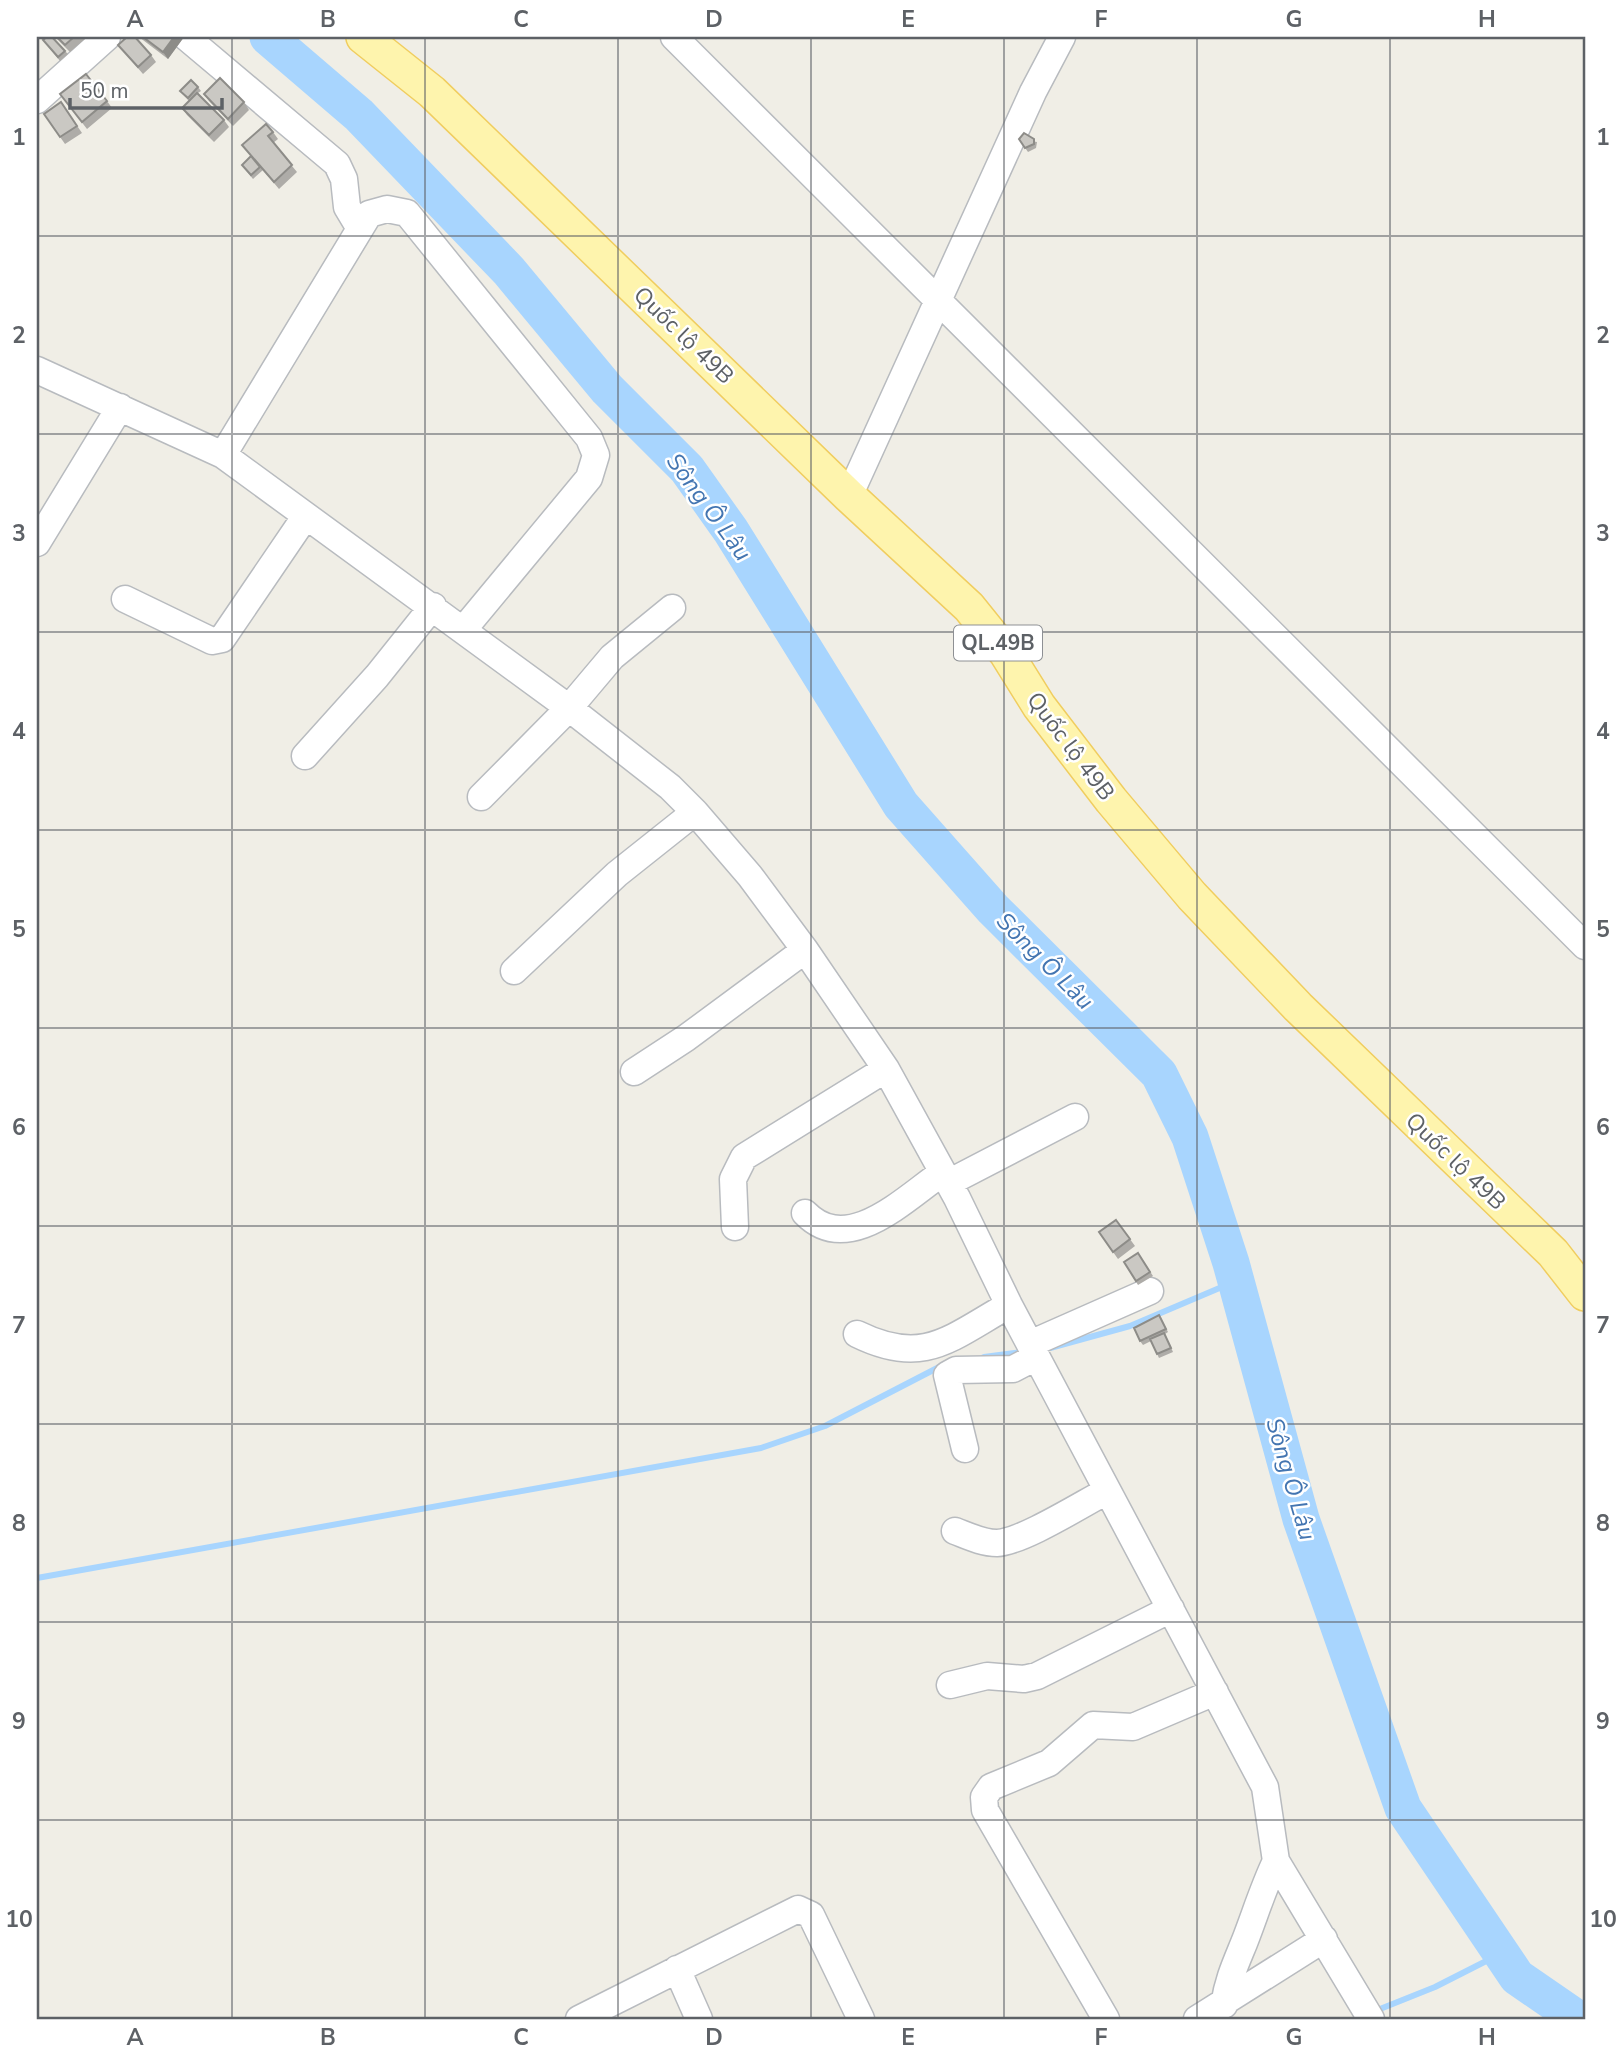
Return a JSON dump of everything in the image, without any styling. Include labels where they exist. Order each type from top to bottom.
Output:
[{"type":"main road","name":"Quốc lộ 49B","points":[[363,37],[451,110],[849,496],[969,607],[1006,653],[1039,706],[1111,800],[1192,896],[1298,1007],[1553,1253],[1585,1294]]},
{"type":"street","points":[[37,100],[107,37]]},
{"type":"street","points":[[186,37],[337,164],[344,179],[345,200],[359,228]]},
{"type":"street","points":[[674,37],[1585,946]]},
{"type":"street","points":[[849,496],[936,301],[1033,92],[1062,37]]},
{"type":"street","points":[[223,455],[369,214],[376,210],[397,209],[407,213],[594,446],[595,466],[589,478],[463,630]]},
{"type":"street","points":[[37,370],[223,455],[305,517],[433,606],[670,787],[750,876],[805,950],[886,1069],[1265,1787],[1276,1861],[1365,2010]]},
{"type":"street","points":[[37,543],[120,407]]},
{"type":"street","points":[[125,600],[212,641],[222,639],[305,517]]},
{"type":"street","points":[[305,756],[377,676],[433,606]]},
{"type":"street","points":[[481,797],[569,708],[612,657],[672,608]]},
{"type":"street","points":[[514,971],[617,874],[695,812]]},
{"type":"street","points":[[634,1072],[686,1038],[805,950]]},
{"type":"street","points":[[735,1227],[733,1179],[744,1157],[886,1069]]},
{"type":"street","points":[[805,1213],[827,1230],[856,1229],[945,1178],[1075,1117]]},
{"type":"street","points":[[965,1449],[947,1375],[956,1370],[1013,1369],[1033,1350],[1150,1291]]},
{"type":"street","points":[[857,1335],[878,1345],[901,1351],[920,1350],[943,1342],[1009,1305]]},
{"type":"street","points":[[955,1531],[979,1541],[998,1543],[1016,1538],[1107,1491]]},
{"type":"street","points":[[950,1685],[987,1676],[1024,1679],[1037,1676],[1171,1609]]},
{"type":"street","points":[[1106,2019],[985,1810],[984,1797],[991,1787],[1049,1763],[1093,1726],[1133,1727],[1215,1692]]},
{"type":"street","points":[[1224,2005],[1229,1974],[1244,1942],[1259,1894],[1276,1861]]},
{"type":"street","points":[[579,2019],[791,1910],[806,1910],[811,1915],[861,2019]]},
{"type":"street","points":[[1197,2019],[1224,2005],[1324,1940]]},
{"type":"street","points":[[677,1969],[699,2019]]},
{"type":"building","points":[[52,37],[65,51],[58,57],[43,40]]},
{"type":"building","points":[[57,37],[74,37],[65,45]]},
{"type":"building","points":[[127,37],[135,37],[151,55],[138,67],[118,45]]},
{"type":"building","points":[[143,37],[174,37],[163,52]]},
{"type":"building","points":[[86,74],[107,101],[82,122],[60,94]]},
{"type":"building","points":[[220,78],[244,102],[228,119],[204,94]]},
{"type":"building","points":[[191,80],[198,87],[188,98],[180,91]]},
{"type":"building","points":[[197,93],[224,120],[209,135],[182,108]]},
{"type":"building","points":[[61,102],[77,126],[60,137],[44,114]]},
{"type":"building","points":[[266,124],[273,132],[268,136],[292,165],[274,182],[242,145]]},
{"type":"building","points":[[1024,133],[1034,139],[1034,144],[1025,148],[1019,139]]},
{"type":"building","points":[[251,156],[260,167],[251,175],[242,165]]},
{"type":"building","points":[[1116,1220],[1130,1239],[1113,1252],[1099,1232]]},
{"type":"building","points":[[1138,1253],[1150,1272],[1136,1281],[1124,1262]]},
{"type":"building","points":[[1159,1315],[1166,1329],[1140,1341],[1134,1328]]},
{"type":"building","points":[[1164,1333],[1171,1348],[1157,1354],[1150,1339]]},
{"type":"waterway","name":"Sông Ô Lâu","points":[[268,37],[359,115],[509,271],[607,389],[687,469],[731,531],[901,805],[993,909],[1159,1074],[1190,1137],[1231,1263],[1301,1519],[1403,1808],[1517,1977],[1578,2019]]},
{"type":"waterway","points":[[1050,1348],[1130,1326],[1236,1281]]},
{"type":"waterway","points":[[984,1357],[1022,1352]]},
{"type":"waterway","points":[[37,1578],[761,1448],[825,1426],[943,1365]]},
{"type":"waterway","points":[[1375,2011],[1435,1987],[1502,1953]]}]
